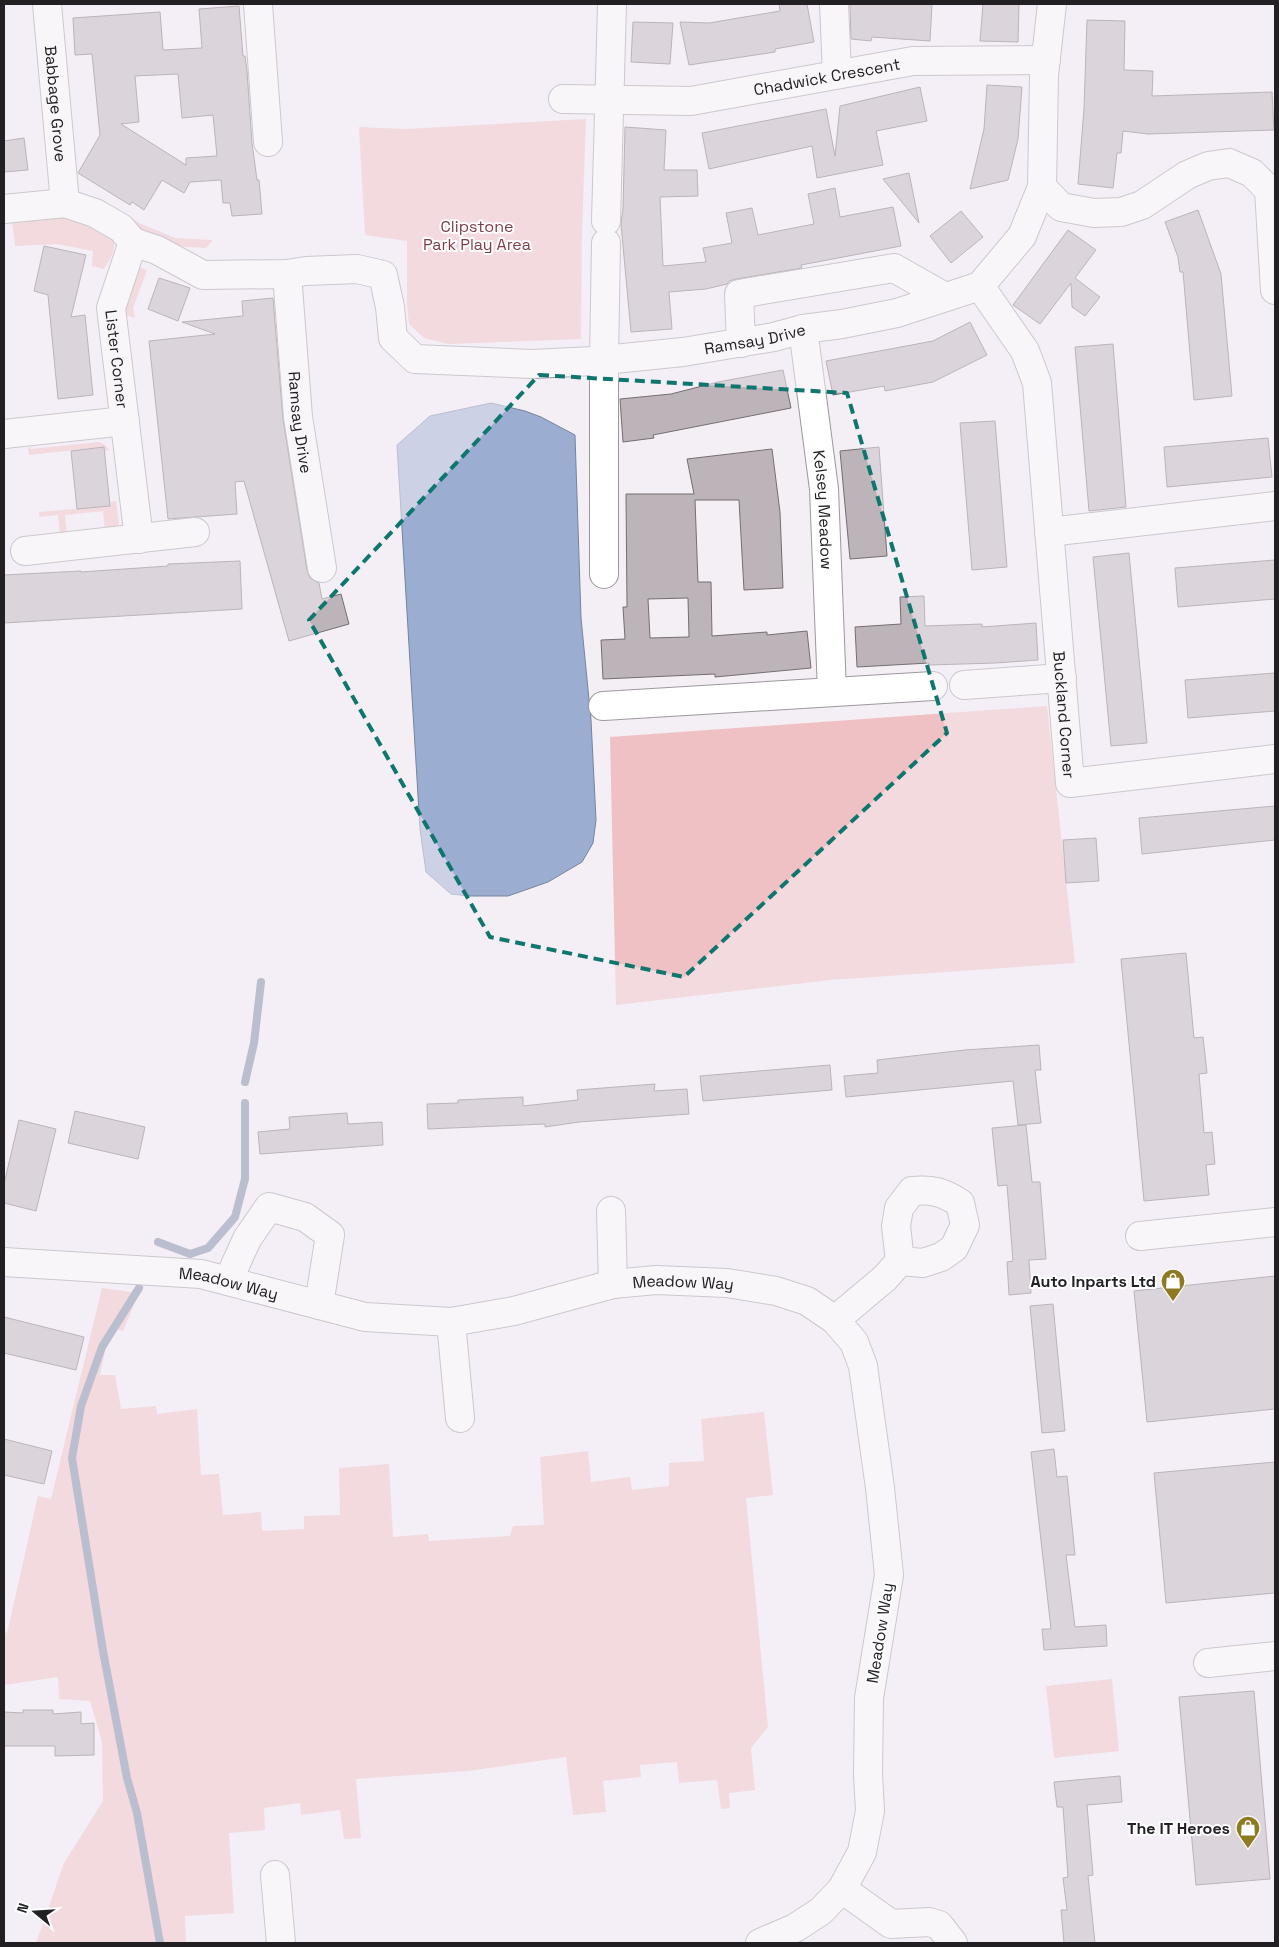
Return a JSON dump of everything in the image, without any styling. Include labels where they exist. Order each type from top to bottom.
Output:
[{"type":"street","name":"Babbage Grove","points":[[46,4],[65,203]]},
{"type":"street","points":[[258,4],[268,142]]},
{"type":"street","points":[[604,574],[604,360],[608,100],[612,4]]},
{"type":"street","points":[[834,4],[838,74]]},
{"type":"street","points":[[980,286],[1022,236],[1042,188],[1042,136],[1046,60],[1052,4]]},
{"type":"street","name":"Chadwick Crescent","points":[[563,99],[691,101],[913,61],[1046,60]]},
{"type":"street","points":[[1042,188],[1061,207],[1094,213],[1120,212],[1142,205],[1187,175],[1208,166],[1229,163],[1252,173],[1270,190],[1275,290]]},
{"type":"street","name":"Ramsay Drive","points":[[4,209],[65,203],[95,213],[121,228],[133,242],[158,250],[203,275],[287,274],[306,271],[357,269],[382,275],[390,307],[392,338],[415,359],[532,364],[604,360],[683,352],[741,343],[803,329],[842,324],[897,313],[980,286]]},
{"type":"street","name":"Lister Corner","points":[[133,242],[111,308],[139,539]]},
{"type":"street","points":[[741,343],[739,294],[894,268],[945,297]]},
{"type":"street","name":"Ramsay Drive","points":[[287,274],[298,417],[322,568]]},
{"type":"street","name":"Buckland Corner","points":[[980,286],[1026,351],[1037,383],[1070,783],[1275,759]]},
{"type":"street","name":"Kelsey Meadow","points":[[803,329],[824,489],[832,692]]},
{"type":"street","name":"Lister Corner","points":[[4,434],[124,421]]},
{"type":"street","points":[[1049,532],[1275,506]]},
{"type":"street","points":[[25,551],[195,532]]},
{"type":"street","points":[[964,685],[1062,678]]},
{"type":"street","points":[[603,706],[932,686]]},
{"type":"street","points":[[228,1281],[247,1238],[269,1207],[305,1217],[330,1235],[319,1305]]},
{"type":"street","name":"Meadow Way","points":[[611,1211],[613,1284]]},
{"type":"street","points":[[1140,1236],[1275,1222]]},
{"type":"street","points":[[836,1320],[884,1278],[900,1261]]},
{"type":"street","name":"Meadow Way","points":[[4,1262],[201,1274],[365,1317],[451,1322],[514,1311],[613,1284],[656,1280],[727,1282],[776,1291],[807,1301],[836,1320],[854,1342],[863,1366],[880,1488],[889,1575],[869,1698],[868,1774],[870,1811],[862,1852],[842,1889],[815,1915],[795,1928],[760,1943]]},
{"type":"street","points":[[451,1322],[460,1418]]},
{"type":"street","points":[[1208,1663],[1275,1656]]},
{"type":"street","points":[[275,1874],[281,1943]]},
{"type":"street","points":[[842,1889],[890,1934],[929,1922],[939,1925],[953,1943]]},
{"type":"highlighted area","points":[[539,375],[847,393],[947,733],[684,977],[490,937],[309,620]]},
{"type":"green space","name":"Clipstone Park Play Area","points":[[586,119],[581,339],[448,344],[424,338],[409,324],[407,305],[407,241],[365,235],[359,127],[406,129]]},
{"type":"green space","points":[[101,199],[139,223],[175,238],[213,240],[206,248],[171,246],[100,209]]},
{"type":"green space","points":[[53,216],[86,223],[110,235],[114,248],[104,269],[92,266],[93,251],[57,244],[15,246],[12,220]]},
{"type":"green space","points":[[135,266],[147,270],[133,308],[135,318],[125,315],[125,294]]},
{"type":"green space","points":[[98,442],[104,444],[110,450],[104,451],[103,447],[29,455],[28,448],[30,447],[31,449]]},
{"type":"green space","points":[[116,501],[119,524],[115,529],[105,530],[103,511],[65,515],[67,534],[60,535],[58,515],[39,517],[39,512],[109,506],[109,502]]},
{"type":"green space","points":[[1047,706],[1075,963],[830,980],[616,1005],[610,737]]},
{"type":"green space","points":[[102,1288],[139,1293],[123,1331],[110,1327],[100,1375],[115,1375],[121,1409],[156,1406],[157,1414],[197,1409],[201,1475],[219,1474],[223,1515],[261,1512],[262,1531],[304,1529],[304,1516],[340,1515],[339,1468],[389,1464],[393,1537],[428,1534],[429,1541],[510,1536],[513,1526],[544,1525],[540,1457],[588,1451],[591,1482],[630,1477],[632,1490],[669,1486],[669,1463],[704,1461],[701,1419],[764,1412],[773,1495],[746,1498],[768,1727],[751,1748],[755,1790],[729,1793],[730,1808],[721,1809],[717,1780],[679,1783],[677,1762],[640,1765],[641,1777],[603,1781],[606,1812],[573,1815],[566,1757],[468,1771],[356,1779],[361,1838],[344,1839],[340,1810],[301,1815],[300,1803],[264,1808],[265,1830],[229,1833],[234,1913],[185,1916],[186,1943],[36,1943],[64,1863],[103,1801],[102,1742],[90,1701],[59,1699],[58,1677],[4,1685],[4,1632],[7,1633],[38,1496],[51,1499]]},
{"type":"green space","points":[[1112,1679],[1119,1751],[1054,1758],[1046,1686]]},
{"type":"water","points":[[491,403],[541,417],[575,435],[581,618],[591,720],[596,820],[593,843],[582,862],[548,882],[508,896],[469,896],[451,894],[426,872],[420,829],[397,445],[430,416]]},
{"type":"building","points":[[779,4],[807,4],[814,42],[775,49],[775,52],[689,65],[680,22],[709,23],[780,11]]},
{"type":"building","points":[[850,4],[932,4],[930,41],[872,37],[871,41],[851,39]]},
{"type":"building","points":[[983,4],[1019,4],[1018,42],[980,41]]},
{"type":"building","points":[[239,6],[243,56],[245,56],[247,71],[252,143],[257,180],[259,180],[262,214],[232,216],[230,203],[223,203],[221,180],[190,182],[184,193],[162,180],[144,210],[132,202],[130,205],[78,173],[100,135],[92,54],[75,55],[73,18],[160,12],[163,50],[202,48],[199,9]],"holes":[[[178,74],[182,118],[213,115],[217,156],[186,158],[186,165],[121,124],[139,122],[135,76]]]},
{"type":"building","points":[[1087,20],[1125,21],[1124,70],[1153,71],[1152,96],[1272,92],[1274,130],[1148,134],[1123,131],[1121,153],[1117,153],[1113,188],[1078,184],[1084,109]]},
{"type":"building","points":[[633,22],[673,23],[670,64],[631,62]]},
{"type":"building","points":[[987,85],[1022,87],[1018,139],[1008,180],[970,189],[984,129]]},
{"type":"building","points":[[920,87],[927,121],[876,131],[883,165],[817,178],[812,146],[709,169],[702,133],[826,109],[835,156],[840,106]]},
{"type":"building","points":[[625,127],[666,130],[664,170],[697,170],[698,196],[660,197],[663,266],[706,262],[703,248],[732,243],[726,213],[752,208],[758,235],[814,224],[808,194],[835,188],[840,217],[893,207],[901,246],[801,265],[802,268],[736,279],[729,281],[727,284],[706,289],[669,292],[672,329],[631,332],[621,224]]},
{"type":"building","points":[[24,138],[28,170],[4,172],[4,141]]},
{"type":"building","points":[[909,173],[919,223],[883,179]]},
{"type":"building","points":[[1198,210],[1221,274],[1232,396],[1194,400],[1183,272],[1180,272],[1178,257],[1165,222]]},
{"type":"building","points":[[961,211],[983,237],[951,263],[930,236]]},
{"type":"building","points":[[1068,230],[1096,250],[1075,278],[1100,297],[1085,316],[1072,307],[1071,283],[1040,324],[1013,305]]},
{"type":"building","points":[[44,246],[86,255],[71,317],[85,315],[93,395],[58,399],[48,295],[34,291]]},
{"type":"building","points":[[159,278],[190,288],[178,321],[148,309]]},
{"type":"building","points":[[273,298],[283,419],[307,570],[310,578],[319,583],[322,599],[341,594],[349,624],[289,641],[244,481],[235,482],[237,514],[168,519],[149,341],[215,334],[182,322],[243,316],[242,301]]},
{"type":"building","points":[[970,322],[987,355],[933,382],[885,391],[884,386],[833,395],[826,361],[933,341]]},
{"type":"building","points":[[1113,344],[1126,507],[1089,511],[1075,347]]},
{"type":"building","points":[[783,370],[791,408],[653,435],[654,438],[623,442],[620,399],[671,394],[718,382]]},
{"type":"building","points":[[995,421],[1007,567],[972,570],[960,423]]},
{"type":"building","points":[[1268,438],[1272,477],[1167,487],[1164,447]]},
{"type":"building","points":[[104,447],[110,506],[77,509],[71,451]]},
{"type":"building","points":[[879,447],[887,556],[850,559],[840,451]]},
{"type":"building","points":[[772,449],[780,512],[783,588],[744,590],[739,500],[695,500],[698,582],[711,582],[712,636],[767,632],[767,635],[807,631],[811,668],[715,677],[715,674],[603,679],[601,640],[625,639],[623,607],[627,607],[626,494],[694,494],[687,459]],"holes":[[[688,598],[689,637],[650,638],[648,599]]]},
{"type":"building","points":[[1129,553],[1147,743],[1111,746],[1093,557]]},
{"type":"building","points":[[1275,560],[1275,599],[1178,607],[1175,568]]},
{"type":"building","points":[[240,561],[242,609],[4,623],[4,575],[81,572],[168,566],[168,564]]},
{"type":"building","points":[[924,596],[925,626],[982,624],[982,627],[1036,623],[1038,660],[857,667],[855,627],[901,624],[900,597]]},
{"type":"building","points":[[1275,673],[1275,711],[1188,718],[1185,680]]},
{"type":"building","points":[[1275,806],[1275,840],[1142,854],[1139,818]]},
{"type":"building","points":[[1096,838],[1099,881],[1066,883],[1063,840]]},
{"type":"building","points":[[1186,953],[1194,1038],[1203,1037],[1207,1073],[1199,1074],[1204,1133],[1212,1132],[1215,1164],[1206,1165],[1209,1195],[1144,1201],[1121,959]]},
{"type":"building","points":[[1039,1045],[1041,1070],[1035,1070],[1041,1123],[1018,1125],[1013,1081],[846,1097],[844,1076],[878,1073],[877,1060],[965,1050]]},
{"type":"building","points":[[830,1065],[832,1090],[703,1101],[700,1076]]},
{"type":"building","points":[[655,1084],[654,1091],[687,1089],[689,1114],[579,1122],[545,1127],[545,1124],[428,1129],[427,1104],[458,1103],[458,1100],[523,1097],[523,1106],[578,1100],[577,1090]]},
{"type":"building","points":[[75,1111],[145,1127],[138,1159],[68,1143]]},
{"type":"building","points":[[347,1113],[348,1124],[382,1122],[383,1145],[260,1154],[258,1132],[290,1129],[289,1117]]},
{"type":"building","points":[[19,1120],[56,1129],[36,1211],[4,1203],[4,1184]]},
{"type":"building","points":[[1026,1125],[1032,1182],[1040,1182],[1046,1259],[1029,1260],[1031,1293],[1009,1295],[1007,1262],[1013,1261],[1007,1185],[998,1186],[992,1128]]},
{"type":"building","points":[[1275,1276],[1275,1409],[1147,1422],[1134,1291]]},
{"type":"building","points":[[1053,1304],[1065,1431],[1042,1433],[1030,1306]]},
{"type":"building","points":[[4,1317],[84,1337],[76,1370],[4,1353]]},
{"type":"building","points":[[4,1439],[52,1451],[44,1484],[4,1475]]},
{"type":"building","points":[[1054,1449],[1057,1477],[1067,1476],[1075,1555],[1066,1555],[1075,1627],[1106,1625],[1107,1646],[1044,1650],[1042,1629],[1051,1629],[1031,1452]]},
{"type":"building","points":[[1275,1462],[1275,1593],[1166,1603],[1154,1473]]},
{"type":"building","points":[[1254,1691],[1270,1879],[1196,1885],[1179,1697]]},
{"type":"building","points":[[23,1710],[53,1710],[53,1714],[81,1712],[81,1724],[94,1723],[94,1755],[55,1756],[55,1746],[4,1746],[4,1712],[23,1713]]},
{"type":"building","points":[[1120,1776],[1122,1802],[1087,1805],[1093,1875],[1088,1876],[1095,1943],[1064,1943],[1061,1910],[1067,1910],[1063,1878],[1068,1877],[1063,1807],[1057,1807],[1054,1782]]},
{"type":"waterway","points":[[245,1082],[254,1043],[261,982]]},
{"type":"waterway","points":[[158,1242],[190,1254],[208,1248],[235,1217],[245,1179],[245,1103]]},
{"type":"waterway","points":[[139,1288],[102,1347],[81,1406],[72,1458],[103,1651],[127,1778],[137,1813],[160,1943]]},
{"type":"place","name":"Auto Inparts Ltd","points":[[1173,1302]]},
{"type":"place","name":"The IT Heroes","points":[[1248,1849]]}]
